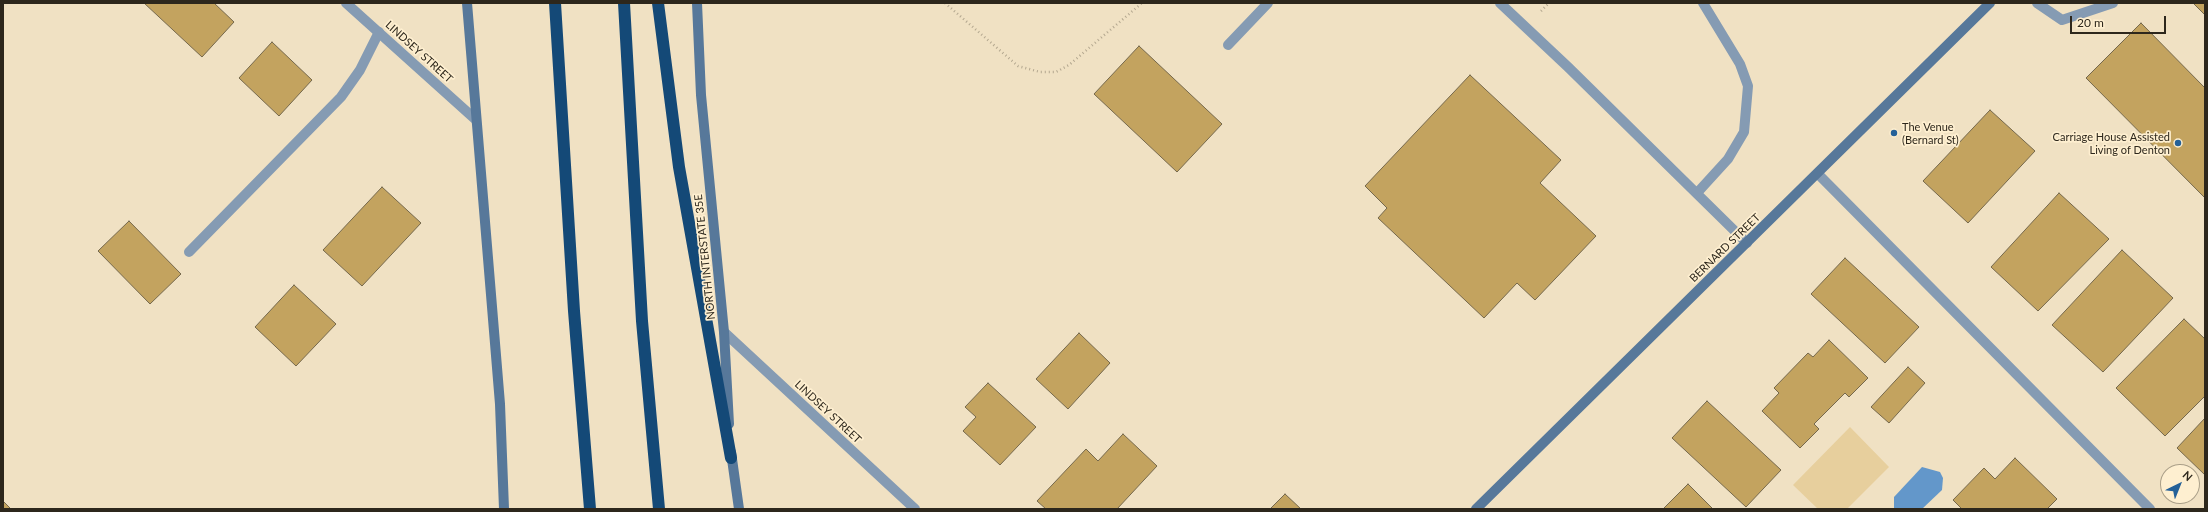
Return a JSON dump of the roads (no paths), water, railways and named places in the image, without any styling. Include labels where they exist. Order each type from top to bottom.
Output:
[{"type":"highway","points":[[555,3],[574,311],[590,509]]},
{"type":"highway","points":[[624,3],[642,322],[659,509]]},
{"type":"highway","points":[[658,3],[679,167],[731,458]]},
{"type":"main road","points":[[467,3],[475,119],[500,404],[504,509]]},
{"type":"main road","name":"NORTH INTERSTATE 35E","points":[[697,3],[701,95],[724,332],[731,458],[738,509]]},
{"type":"main road","name":"BERNARD STREET","points":[[1476,509],[1610,375],[1818,174],[1990,3]]},
{"type":"street","name":"LINDSEY STREET","points":[[346,3],[475,119]]},
{"type":"street","points":[[1228,45],[1268,3]]},
{"type":"street","points":[[1500,3],[1747,243]]},
{"type":"street","points":[[1697,193],[1728,159],[1744,132],[1748,86],[1740,64],[1703,3]]},
{"type":"street","points":[[2037,3],[2062,20],[2113,3]]},
{"type":"street","points":[[189,252],[341,97],[360,70],[379,32]]},
{"type":"street","points":[[1818,174],[2148,508]]},
{"type":"street","name":"LINDSEY STREET","points":[[724,332],[915,509]]},
{"type":"water","points":[[1922,467],[1940,472],[1943,478],[1942,490],[1922,509],[1894,509],[1894,497]]},
{"type":"place","name":"The Venue (Bernard St)","points":[[1894,133]]},
{"type":"place","name":"Carriage House Assisted Living of Denton","points":[[2178,143]]}]
